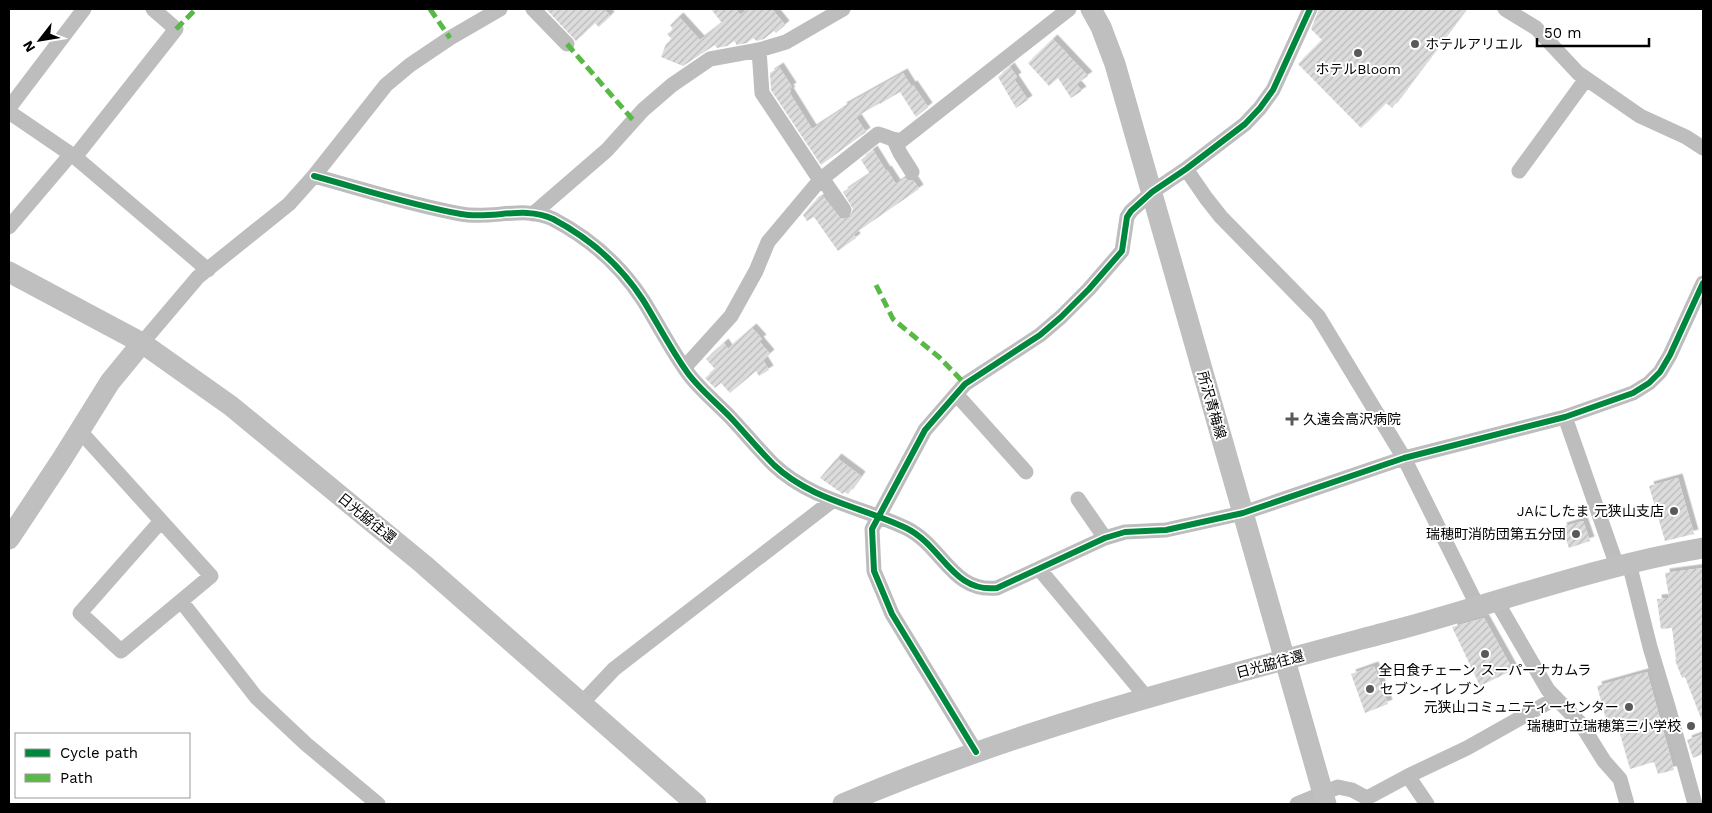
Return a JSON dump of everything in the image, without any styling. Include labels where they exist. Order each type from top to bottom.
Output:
[{"type":"main road","name":"所沢青梅線","points":[[1091,9],[1101,27],[1115,64],[1324,799]]},
{"type":"main road","name":"日光脇往還","points":[[9,272],[142,343],[231,406],[423,564],[696,804]]},
{"type":"main road","points":[[9,540],[110,382],[142,343]]},
{"type":"main road","name":"日光脇往還","points":[[843,804],[976,752],[1051,726],[1487,605],[1623,564],[1703,548]]},
{"type":"street","points":[[84,9],[9,110],[73,156],[208,270]]},
{"type":"street","points":[[9,227],[73,156],[176,29],[153,9]]},
{"type":"street","points":[[142,343],[198,277],[289,204],[314,176],[386,85],[410,65],[450,38],[500,9]]},
{"type":"street","points":[[532,9],[567,44]]},
{"type":"street","points":[[533,214],[607,150],[634,118],[672,85],[710,59],[759,50],[786,42],[844,9]]},
{"type":"street","points":[[684,368],[731,316],[756,271],[768,242],[821,179],[878,134],[894,140],[902,140],[1069,9]]},
{"type":"street","points":[[976,752],[892,614],[874,571],[872,529],[924,430],[965,384],[1040,335],[1089,289],[1122,251],[1127,217],[1131,211],[1152,192],[1246,124],[1260,108],[1274,90],[1310,9]]},
{"type":"street","points":[[1505,9],[1536,28],[1578,72],[1640,116],[1686,137],[1703,148]]},
{"type":"street","points":[[759,50],[762,94],[844,210]]},
{"type":"street","points":[[1519,170],[1586,78]]},
{"type":"street","points":[[894,140],[912,172]]},
{"type":"street","points":[[1186,169],[1221,217],[1318,316],[1404,458],[1487,605],[1548,690],[1581,724],[1604,761],[1620,779],[1627,804]]},
{"type":"street","points":[[314,176],[464,215],[542,215],[570,229],[592,244],[622,271],[642,298],[684,368],[774,465],[795,482],[832,501],[909,529],[922,538],[964,581],[972,586],[986,590],[998,588],[1040,570],[1105,538],[1125,532],[1166,530],[1243,513],[1404,458],[1564,417],[1633,393],[1649,383],[1660,372],[1670,355],[1703,283]]},
{"type":"street","points":[[957,395],[1026,472]]},
{"type":"street","points":[[1564,417],[1623,564],[1669,710],[1695,804]]},
{"type":"street","points":[[79,430],[211,576],[121,651],[80,613],[161,522]]},
{"type":"street","points":[[1078,498],[1105,538]]},
{"type":"street","points":[[582,703],[614,669],[832,501]]},
{"type":"street","points":[[1040,570],[1147,698]]},
{"type":"street","points":[[181,601],[256,697],[306,744],[378,804]]},
{"type":"street","points":[[1297,804],[1324,799],[1338,787],[1352,790],[1367,798],[1467,748],[1556,698]]},
{"type":"street","points":[[1408,776],[1427,804]]},
{"type":"building","points":[[546,9],[604,9],[610,16],[599,27],[595,23],[576,41]]},
{"type":"building","points":[[711,9],[736,9],[740,15],[748,9],[772,9],[785,25],[776,33],[774,31],[764,39],[757,41],[753,38],[747,43],[737,45],[734,41],[727,46],[717,48],[715,45],[683,66],[661,57],[666,44],[672,39],[667,34],[673,29],[670,25],[679,17],[700,40],[722,23]]},
{"type":"building","points":[[1319,9],[1466,9],[1392,108],[1386,103],[1361,128],[1298,64],[1322,40],[1311,29]]},
{"type":"building","points":[[1053,39],[1088,76],[1076,84],[1082,91],[1071,98],[1058,78],[1049,86],[1028,63]]},
{"type":"building","points":[[779,67],[792,87],[789,89],[791,91],[789,92],[812,129],[843,109],[842,107],[903,73],[928,107],[916,117],[900,92],[856,117],[866,132],[821,165],[771,90],[770,73]]},
{"type":"building","points":[[1010,67],[1017,77],[1014,79],[1028,100],[1016,108],[998,77]]},
{"type":"building","points":[[873,150],[896,184],[905,178],[914,181],[919,189],[854,234],[856,238],[838,251],[814,217],[807,221],[803,215],[814,202],[823,196],[840,218],[850,217],[853,209],[843,192],[870,174],[861,160]]},
{"type":"building","points":[[752,328],[762,339],[759,341],[770,354],[763,360],[769,370],[759,376],[756,371],[730,393],[721,383],[715,388],[705,378],[715,369],[706,359],[724,343],[728,349]]},
{"type":"building","points":[[837,458],[861,476],[848,494],[844,492],[843,494],[820,478]]},
{"type":"building","points":[[1678,478],[1694,534],[1665,541],[1649,486]]},
{"type":"building","name":"瑞穂町消防団第五分団","points":[[1583,521],[1590,541],[1569,548],[1562,527]]},
{"type":"building","points":[[1703,568],[1702,721],[1685,677],[1682,678],[1675,660],[1672,628],[1661,629],[1657,599],[1669,598],[1665,573]]},
{"type":"building","points":[[1484,618],[1513,670],[1480,686],[1452,627]]},
{"type":"building","name":"セブン-イレブン","points":[[1374,666],[1388,704],[1365,713],[1351,674]]},
{"type":"building","name":"元狭山コミュニティーセンター","points":[[1647,672],[1674,770],[1658,774],[1654,762],[1630,769],[1618,727],[1609,730],[1597,686]]},
{"type":"building","points":[[1703,734],[1703,754],[1693,758],[1687,740]]},
{"type":"marked path","points":[[176,29],[196,9]]},
{"type":"marked path","points":[[430,9],[450,38]]},
{"type":"marked path","points":[[567,44],[633,120]]},
{"type":"marked path","points":[[876,285],[893,319],[940,358],[965,384]]},
{"type":"cycle path","points":[[976,752],[892,614],[874,571],[872,529],[925,430],[965,384],[1040,335],[1061,317],[1089,289],[1122,251],[1127,217],[1131,211],[1152,192],[1186,169],[1245,124],[1260,108],[1273,90],[1310,9]]},
{"type":"cycle path","points":[[314,176],[461,214],[531,213],[542,215],[553,219],[579,235],[603,254],[625,276],[643,300],[675,355],[692,378],[774,465],[788,477],[820,495],[906,528],[919,536],[958,576],[982,588],[997,588],[1105,538],[1125,532],[1166,530],[1243,513],[1404,458],[1565,417],[1633,393],[1649,383],[1660,372],[1670,355],[1703,283]]},
{"type":"place","name":"ホテルアリエル","points":[[1415,44]]},
{"type":"place","name":"ホテルBloom","points":[[1358,53]]},
{"type":"place","name":"久遠会高沢病院","points":[[1292,419]]},
{"type":"place","name":"JAにしたま 元狭山支店","points":[[1674,511]]},
{"type":"place","name":"瑞穂町消防団第五分団","points":[[1576,534]]},
{"type":"place","name":"全日食チェーン スーパーナカムラ","points":[[1485,654]]},
{"type":"place","name":"セブン-イレブン","points":[[1370,689]]},
{"type":"place","name":"元狭山コミュニティーセンター","points":[[1629,707]]},
{"type":"place","name":"瑞穂町立瑞穂第三小学校","points":[[1691,726]]}]
